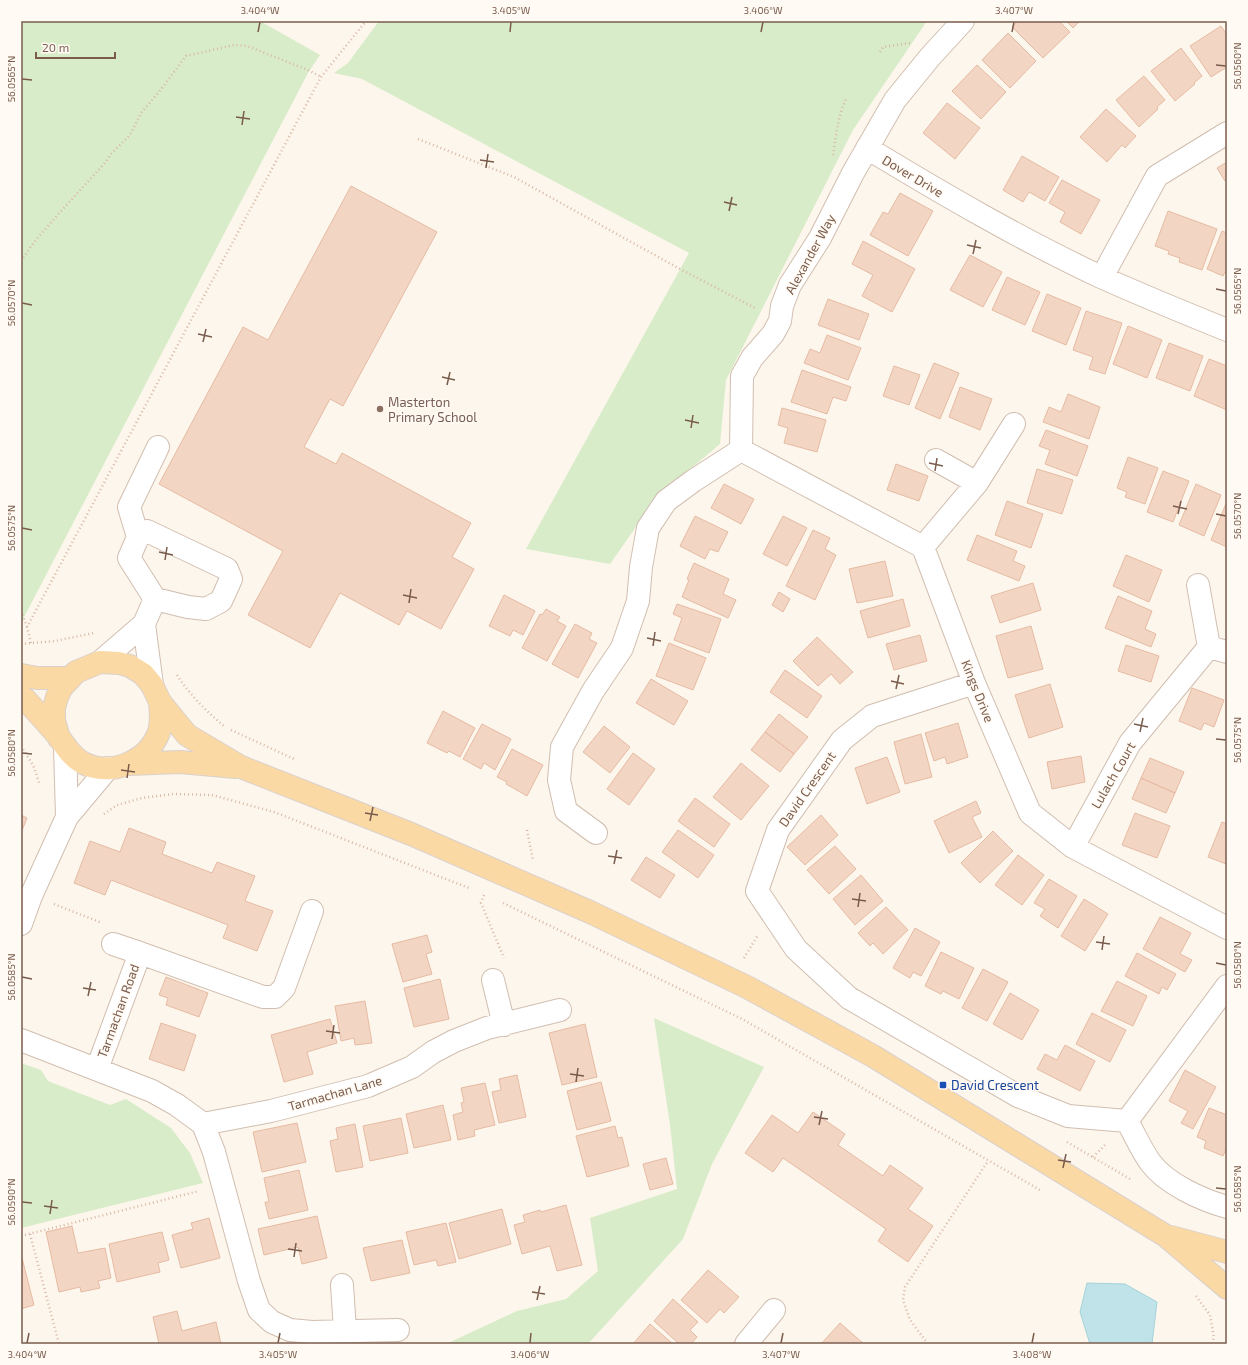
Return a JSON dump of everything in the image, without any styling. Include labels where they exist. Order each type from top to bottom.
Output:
[{"type":"main road","points":[[62,742],[54,721],[54,708],[62,687],[70,678],[76,672],[100,662],[119,663],[130,666],[143,674],[187,736],[241,767],[411,834],[590,912],[747,987],[873,1056],[1166,1236],[1227,1288]]},
{"type":"main road","points":[[21,675],[37,678],[70,678]]},
{"type":"main road","points":[[117,766],[146,753],[154,742],[161,724],[162,715],[156,693]]},
{"type":"main road","points":[[21,696],[74,757],[83,763],[97,768],[180,762],[241,767]]},
{"type":"main road","points":[[1166,1236],[1227,1252]]},
{"type":"street","points":[[867,148],[895,100],[930,57],[963,21]]},
{"type":"street","points":[[1102,277],[1157,176],[1227,133]]},
{"type":"street","name":"Alexander Way","points":[[741,450],[742,376],[752,358],[773,334],[780,321],[782,306],[790,285],[820,238],[867,148]]},
{"type":"street","name":"Dover Drive","points":[[867,148],[958,203],[1034,244],[1102,277],[1227,330]]},
{"type":"street","points":[[596,833],[566,811],[559,780],[562,747],[593,691],[622,648],[638,601],[641,567],[648,528],[666,501],[692,481],[741,450],[923,547],[977,482],[1014,424]]},
{"type":"street","points":[[138,537],[129,507],[158,447]]},
{"type":"street","points":[[936,460],[977,482]]},
{"type":"street","points":[[147,531],[227,570],[231,579],[221,601],[206,609],[188,607],[155,599],[129,558],[138,537],[147,531]]},
{"type":"street","name":"Kings Drive","points":[[923,547],[974,683],[1030,813],[1073,847],[1227,928]]},
{"type":"street","points":[[1198,585],[1218,650]]},
{"type":"street","points":[[100,662],[144,624],[155,599]]},
{"type":"street","points":[[144,624],[156,693]]},
{"type":"street","name":"Lulach Court","points":[[1073,847],[1130,744],[1218,650]]},
{"type":"street","name":"David Crescent","points":[[974,683],[872,716],[842,740],[778,830],[757,891],[796,949],[849,998],[1018,1096],[1068,1116],[1127,1121]]},
{"type":"street","points":[[62,742],[67,817]]},
{"type":"street","points":[[21,924],[67,817],[117,766]]},
{"type":"street","name":"Tarmachan Road","points":[[113,944],[180,969],[263,997],[276,997],[284,988],[312,911]]},
{"type":"street","name":"Tarmachan Road","points":[[97,1069],[140,953]]},
{"type":"street","points":[[493,980],[504,1025]]},
{"type":"street","points":[[1227,986],[1127,1121],[1151,1163],[1172,1184],[1198,1197],[1227,1207]]},
{"type":"street","name":"Tarmachan Lane","points":[[203,1124],[271,1111],[368,1086],[412,1067],[433,1052],[454,1041],[487,1028],[560,1010]]},
{"type":"street","name":"Tarmachan Road","points":[[21,1040],[152,1091],[177,1105],[203,1124]]},
{"type":"street","points":[[203,1124],[214,1152],[224,1185],[249,1281],[259,1310],[272,1322],[290,1330],[312,1332],[345,1330],[398,1330]]},
{"type":"street","points":[[342,1285],[345,1330]]},
{"type":"street","points":[[746,1344],[774,1310]]},
{"type":"path","points":[[27,627],[321,77],[366,21]]},
{"type":"path","points":[[21,261],[45,229],[105,164],[111,154],[130,135],[141,113],[186,56],[234,45],[247,46],[308,70],[321,77]]},
{"type":"path","points":[[846,99],[842,106],[838,124],[833,159],[853,173]]},
{"type":"path","points":[[418,139],[514,177],[680,269],[780,321]]},
{"type":"path","points":[[21,611],[31,643],[21,644]]},
{"type":"path","points":[[21,746],[33,765],[43,792]]},
{"type":"path","points":[[102,815],[117,805],[142,798],[173,794],[212,795],[274,812],[470,889]]},
{"type":"path","points":[[527,830],[534,861]]},
{"type":"path","points":[[477,892],[490,897]]},
{"type":"path","points":[[484,895],[480,904],[503,953]]},
{"type":"path","points":[[32,896],[104,923],[113,944]]},
{"type":"path","points":[[502,903],[742,1019],[1042,1191]]},
{"type":"path","points":[[742,963],[746,952],[760,930],[775,918]]},
{"type":"path","points":[[928,1344],[910,1320],[903,1300],[905,1288],[988,1161]]},
{"type":"path","points":[[21,1236],[224,1185]]},
{"type":"path","points":[[30,1234],[59,1344]]},
{"type":"path","points":[[1193,1292],[1210,1315],[1214,1338],[1212,1344]]},
{"type":"green space","points":[[21,21],[260,21],[320,55],[308,73],[21,623]]},
{"type":"green space","points":[[379,21],[927,21],[853,130],[726,380],[720,444],[657,497],[610,564],[526,549],[689,253],[362,79],[334,73],[348,63]]},
{"type":"green space","points":[[654,1018],[764,1067],[712,1164],[683,1239],[588,1344],[446,1344],[517,1311],[566,1299],[598,1271],[590,1218],[677,1189],[670,1125]]},
{"type":"green space","points":[[21,1063],[41,1070],[48,1081],[110,1105],[126,1099],[171,1128],[190,1153],[203,1183],[21,1228]]},
{"type":"water","points":[[1087,1283],[1125,1284],[1157,1302],[1152,1344],[1090,1344],[1080,1312]]},
{"type":"building","points":[[1018,21],[1059,21],[1070,32],[1043,58],[1012,27]]},
{"type":"building","points":[[1066,21],[1080,21],[1073,28]]},
{"type":"building","points":[[1221,26],[1227,35],[1227,67],[1211,77],[1190,46]]},
{"type":"building","points":[[1008,33],[1036,61],[1010,88],[982,60]]},
{"type":"building","points":[[1181,48],[1202,76],[1175,101],[1151,71]]},
{"type":"building","points":[[977,65],[1006,92],[981,119],[952,91]]},
{"type":"building","points":[[1144,76],[1165,100],[1157,107],[1158,109],[1139,127],[1116,100]]},
{"type":"building","points":[[947,103],[980,128],[955,159],[923,133]]},
{"type":"building","points":[[1106,109],[1136,136],[1125,148],[1122,145],[1107,162],[1080,137]]},
{"type":"building","points":[[1022,156],[1059,177],[1045,201],[1029,192],[1023,202],[1003,190]]},
{"type":"building","points":[[1227,162],[1227,180],[1225,181],[1217,168]]},
{"type":"building","points":[[1062,180],[1100,200],[1081,234],[1060,222],[1065,212],[1049,203]]},
{"type":"building","points":[[351,186],[437,232],[343,406],[330,399],[304,447],[336,464],[342,453],[471,523],[452,557],[474,569],[441,629],[407,611],[399,625],[340,593],[310,648],[248,615],[283,551],[159,484],[243,327],[268,340]]},
{"type":"building","points":[[900,193],[933,211],[908,256],[870,235],[883,212],[888,214]]},
{"type":"building","points":[[1168,211],[1217,229],[1202,270],[1179,262],[1180,258],[1168,254],[1169,251],[1155,246]]},
{"type":"building","points":[[1222,231],[1227,233],[1227,273],[1225,272],[1223,276],[1207,269]]},
{"type":"building","points":[[863,241],[915,269],[892,312],[862,296],[873,275],[852,264]]},
{"type":"building","points":[[970,255],[1002,272],[983,307],[950,290]]},
{"type":"building","points":[[1007,277],[1040,292],[1025,325],[992,310]]},
{"type":"building","points":[[1047,294],[1081,308],[1066,345],[1032,331]]},
{"type":"building","points":[[828,299],[869,314],[859,340],[818,325]]},
{"type":"building","points":[[1086,311],[1122,323],[1105,374],[1089,369],[1093,357],[1073,350]]},
{"type":"building","points":[[1128,326],[1162,340],[1147,378],[1113,364]]},
{"type":"building","points":[[827,335],[861,348],[848,380],[804,363],[810,349],[820,353]]},
{"type":"building","points":[[1169,343],[1203,356],[1190,391],[1156,378]]},
{"type":"building","points":[[1209,359],[1227,366],[1227,410],[1194,396]]},
{"type":"building","points":[[934,363],[959,373],[940,419],[915,408]]},
{"type":"building","points":[[894,366],[920,375],[909,405],[883,396]]},
{"type":"building","points":[[802,370],[851,387],[846,401],[833,397],[827,414],[791,402]]},
{"type":"building","points":[[960,387],[992,399],[980,430],[949,417]]},
{"type":"building","points":[[1068,394],[1100,407],[1089,439],[1043,422],[1049,407],[1061,412]]},
{"type":"building","points":[[782,408],[826,420],[817,452],[784,443],[788,428],[778,425]]},
{"type":"building","points":[[1046,430],[1088,446],[1077,476],[1045,464],[1050,450],[1039,446]]},
{"type":"building","points":[[1128,457],[1158,468],[1145,504],[1125,497],[1127,492],[1117,488]]},
{"type":"building","points":[[896,464],[928,476],[919,501],[887,490]]},
{"type":"building","points":[[1037,469],[1073,480],[1062,514],[1027,503]]},
{"type":"building","points":[[1163,471],[1189,481],[1173,522],[1147,512]]},
{"type":"building","points":[[724,484],[754,499],[741,524],[711,508]]},
{"type":"building","points":[[1196,484],[1221,495],[1204,536],[1179,525]]},
{"type":"building","points":[[1007,501],[1043,514],[1031,548],[995,535]]},
{"type":"building","points":[[1227,501],[1227,547],[1211,540]]},
{"type":"building","points":[[695,516],[728,532],[718,552],[710,549],[705,559],[680,546]]},
{"type":"building","points":[[783,516],[807,528],[787,566],[763,554]]},
{"type":"building","points":[[813,530],[830,538],[825,549],[836,555],[815,600],[786,586]]},
{"type":"building","points":[[977,535],[1017,551],[1013,561],[1025,566],[1019,581],[967,560]]},
{"type":"building","points":[[1126,555],[1162,570],[1149,602],[1113,586]]},
{"type":"building","points":[[885,561],[893,596],[857,603],[849,569]]},
{"type":"building","points":[[694,563],[729,579],[723,594],[736,600],[728,618],[682,597],[689,580],[687,579]]},
{"type":"building","points":[[1033,583],[1041,610],[1000,623],[991,596]]},
{"type":"building","points":[[779,592],[790,599],[783,612],[772,605]]},
{"type":"building","points":[[504,595],[535,611],[523,635],[513,630],[510,636],[489,626]]},
{"type":"building","points":[[1118,596],[1152,611],[1145,629],[1156,634],[1151,647],[1105,628]]},
{"type":"building","points":[[903,599],[910,626],[868,638],[860,611]]},
{"type":"building","points":[[677,604],[721,619],[709,653],[674,640],[682,618],[673,614]]},
{"type":"building","points":[[546,609],[560,617],[557,621],[566,626],[547,661],[522,648],[540,614],[542,615]]},
{"type":"building","points":[[575,624],[592,633],[589,639],[597,643],[578,678],[552,664]]},
{"type":"building","points":[[1031,626],[1043,669],[1008,678],[996,636]]},
{"type":"building","points":[[920,635],[927,661],[894,670],[886,644]]},
{"type":"building","points":[[817,637],[853,672],[840,684],[831,674],[818,686],[793,661]]},
{"type":"building","points":[[669,643],[706,658],[693,690],[656,676]]},
{"type":"building","points":[[1126,645],[1159,656],[1151,682],[1118,671]]},
{"type":"building","points":[[785,670],[822,696],[807,718],[770,692]]},
{"type":"building","points":[[651,679],[688,701],[674,725],[636,703]]},
{"type":"building","points":[[1050,684],[1063,727],[1029,738],[1015,695]]},
{"type":"building","points":[[1192,688],[1224,700],[1214,727],[1204,723],[1201,730],[1179,721]]},
{"type":"building","points":[[443,711],[475,728],[460,757],[449,751],[447,753],[427,743]]},
{"type":"building","points":[[779,714],[808,737],[794,754],[765,732]]},
{"type":"building","points":[[958,723],[968,757],[947,764],[945,757],[934,761],[925,733]]},
{"type":"building","points":[[482,724],[511,739],[495,770],[484,763],[481,769],[463,759]]},
{"type":"building","points":[[604,726],[630,747],[610,773],[583,752]]},
{"type":"building","points":[[765,732],[794,754],[780,772],[751,750]]},
{"type":"building","points":[[921,734],[932,777],[905,784],[894,742]]},
{"type":"building","points":[[512,749],[543,765],[527,796],[497,777]]},
{"type":"building","points":[[633,753],[655,769],[629,805],[607,789]]},
{"type":"building","points":[[1081,756],[1085,782],[1052,789],[1047,762]]},
{"type":"building","points":[[887,757],[900,792],[867,804],[855,768]]},
{"type":"building","points":[[1150,758],[1184,772],[1175,793],[1141,778]]},
{"type":"building","points":[[741,763],[769,786],[741,820],[713,797]]},
{"type":"building","points":[[1141,778],[1175,793],[1166,813],[1132,799]]},
{"type":"building","points":[[695,798],[730,824],[714,847],[678,821]]},
{"type":"building","points":[[976,801],[981,813],[972,817],[982,837],[949,853],[934,821]]},
{"type":"building","points":[[1135,813],[1170,826],[1157,858],[1122,845]]},
{"type":"building","points":[[21,815],[27,818],[21,833]]},
{"type":"building","points":[[821,815],[838,835],[805,865],[787,847]]},
{"type":"building","points":[[1222,822],[1227,824],[1226,864],[1208,857]]},
{"type":"building","points":[[129,828],[166,842],[162,854],[212,873],[217,862],[255,876],[245,901],[273,911],[257,951],[223,938],[228,925],[111,880],[105,895],[74,883],[90,841],[120,852]]},
{"type":"building","points":[[678,830],[714,855],[698,878],[662,852]]},
{"type":"building","points":[[993,831],[1013,851],[980,883],[961,863]]},
{"type":"building","points":[[835,846],[856,869],[829,894],[807,870]]},
{"type":"building","points":[[1018,855],[1044,875],[1022,905],[995,885]]},
{"type":"building","points":[[646,857],[675,875],[660,898],[631,880]]},
{"type":"building","points":[[861,875],[883,901],[855,925],[833,899]]},
{"type":"building","points":[[1049,879],[1077,896],[1058,928],[1040,916],[1045,909],[1034,903]]},
{"type":"building","points":[[1084,899],[1108,914],[1085,951],[1061,936]]},
{"type":"building","points":[[886,907],[908,930],[883,954],[873,943],[870,946],[858,933]]},
{"type":"building","points":[[1160,917],[1191,933],[1180,954],[1192,960],[1185,972],[1143,949]]},
{"type":"building","points":[[915,928],[940,942],[921,976],[913,972],[910,978],[893,968]]},
{"type":"building","points":[[427,935],[432,952],[426,954],[432,974],[403,982],[392,944]]},
{"type":"building","points":[[941,952],[974,968],[959,999],[943,991],[941,994],[925,986]]},
{"type":"building","points":[[1137,953],[1176,974],[1167,990],[1162,987],[1159,994],[1125,976]]},
{"type":"building","points":[[983,969],[1008,982],[987,1021],[962,1008]]},
{"type":"building","points":[[166,977],[208,993],[199,1017],[166,1005],[168,998],[159,995]]},
{"type":"building","points":[[440,979],[449,1019],[414,1027],[404,988]]},
{"type":"building","points":[[1117,981],[1147,996],[1133,1026],[1101,1011]]},
{"type":"building","points":[[1010,993],[1039,1010],[1022,1040],[993,1024]]},
{"type":"building","points":[[365,1001],[372,1043],[355,1045],[354,1038],[341,1041],[335,1006]]},
{"type":"building","points":[[1092,1013],[1126,1030],[1110,1062],[1076,1044]]},
{"type":"building","points":[[330,1019],[337,1043],[307,1052],[313,1074],[284,1082],[271,1035]]},
{"type":"building","points":[[161,1023],[196,1035],[184,1071],[149,1059]]},
{"type":"building","points":[[585,1024],[597,1077],[562,1085],[549,1033]]},
{"type":"building","points":[[1065,1045],[1095,1061],[1080,1091],[1037,1069],[1045,1054],[1057,1060]]},
{"type":"building","points":[[1185,1070],[1216,1087],[1193,1129],[1181,1123],[1188,1111],[1169,1101]]},
{"type":"building","points":[[517,1075],[526,1117],[499,1123],[492,1092],[501,1090],[499,1079]]},
{"type":"building","points":[[601,1082],[611,1121],[577,1130],[567,1091]]},
{"type":"building","points":[[485,1083],[495,1125],[474,1130],[475,1136],[458,1140],[453,1115],[463,1112],[461,1103],[464,1102],[461,1088]]},
{"type":"building","points":[[443,1105],[451,1140],[414,1148],[406,1114]]},
{"type":"building","points":[[1209,1108],[1227,1115],[1227,1147],[1223,1156],[1204,1148],[1206,1141],[1197,1137]]},
{"type":"building","points":[[813,1112],[845,1134],[838,1145],[883,1176],[890,1165],[923,1188],[908,1209],[933,1226],[908,1262],[878,1241],[886,1229],[783,1158],[773,1172],[745,1153],[772,1115],[798,1133]]},
{"type":"building","points":[[401,1118],[408,1153],[370,1161],[363,1126]]},
{"type":"building","points":[[297,1123],[306,1162],[262,1172],[253,1132]]},
{"type":"building","points":[[355,1124],[363,1167],[336,1172],[330,1141],[338,1139],[336,1128]]},
{"type":"building","points":[[615,1126],[618,1138],[622,1137],[629,1166],[587,1177],[576,1136]]},
{"type":"building","points":[[666,1158],[673,1184],[650,1190],[643,1164]]},
{"type":"building","points":[[299,1170],[308,1210],[269,1219],[265,1202],[269,1202],[264,1178]]},
{"type":"building","points":[[566,1205],[582,1265],[557,1271],[550,1246],[522,1254],[514,1225],[525,1222],[523,1215]]},
{"type":"building","points":[[502,1209],[511,1244],[459,1259],[449,1223]]},
{"type":"building","points":[[317,1216],[327,1258],[302,1264],[298,1247],[264,1255],[258,1229]]},
{"type":"building","points":[[209,1218],[220,1258],[181,1268],[172,1235],[193,1229],[191,1223]]},
{"type":"building","points":[[446,1223],[456,1262],[438,1266],[436,1260],[414,1265],[406,1232]]},
{"type":"building","points":[[72,1226],[78,1253],[105,1248],[111,1278],[98,1281],[100,1288],[81,1292],[80,1287],[59,1292],[46,1232]]},
{"type":"building","points":[[162,1232],[169,1260],[158,1263],[160,1272],[117,1282],[109,1244]]},
{"type":"building","points":[[402,1240],[410,1273],[371,1281],[363,1248]]},
{"type":"building","points":[[21,1254],[34,1305],[21,1309]]},
{"type":"building","points":[[708,1270],[739,1297],[724,1313],[720,1309],[707,1323],[681,1300]]},
{"type":"building","points":[[673,1299],[698,1322],[690,1330],[697,1337],[691,1344],[679,1344],[654,1321]]},
{"type":"building","points":[[177,1311],[182,1331],[216,1322],[221,1344],[159,1344],[153,1317]]},
{"type":"building","points":[[840,1323],[864,1344],[821,1344]]},
{"type":"building","points":[[650,1324],[673,1344],[633,1344]]},
{"type":"place","name":"Masterton Primary School","points":[[380,409]]},
{"type":"place","name":"David Crescent","points":[[943,1085]]}]
